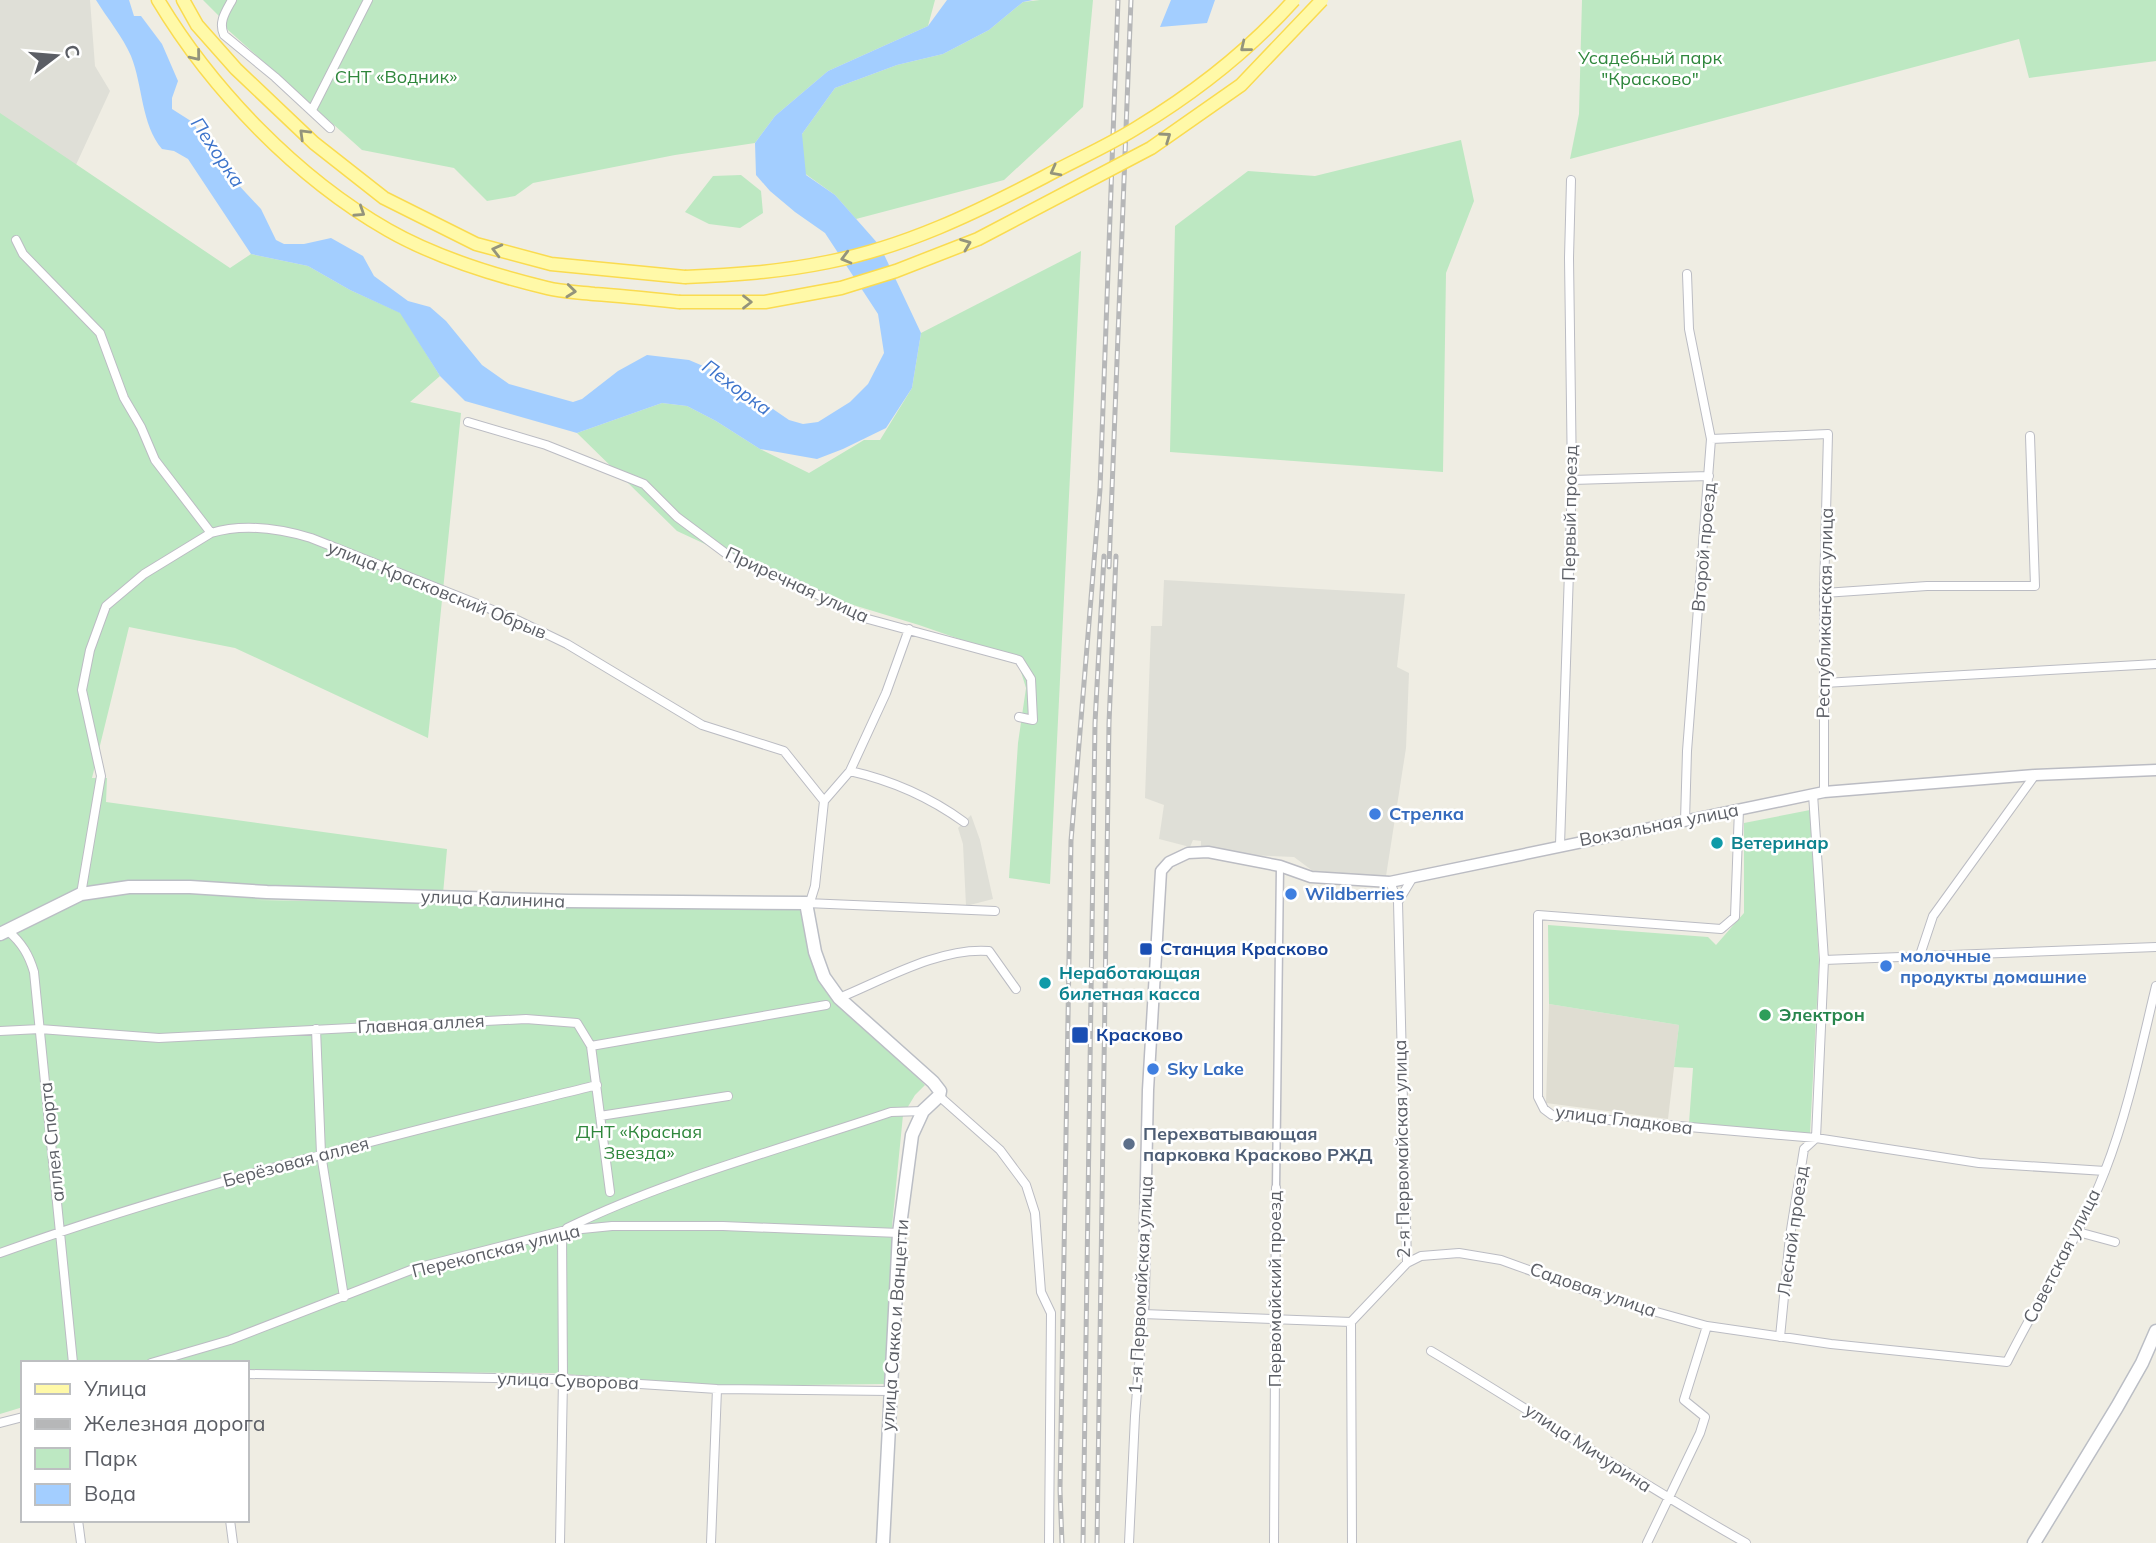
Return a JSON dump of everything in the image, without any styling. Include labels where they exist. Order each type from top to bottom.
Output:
[{"type":"main road","points":[[158,0],[179,36],[267,136],[328,191],[389,231],[471,268],[550,289],[679,302],[765,302],[841,288],[896,271],[978,239],[1151,148],[1219,101],[1241,85],[1322,0]]},
{"type":"main road","points":[[183,0],[197,24],[236,69],[314,143],[384,198],[488,248],[551,264],[685,277],[766,273],[830,262],[889,246],[971,215],[1138,128],[1187,94],[1269,28],[1294,0]]},
{"type":"main road","name":"улица Калинина","points":[[4,932],[81,894],[129,887],[568,901],[807,903]]},
{"type":"main road","points":[[807,903],[809,926],[824,977],[839,998],[940,1091],[939,1096],[923,1111]]},
{"type":"main road","name":"улица Сакко и Ванцетти","points":[[883,1543],[900,1233],[912,1135],[923,1111]]},
{"type":"main road","points":[[2034,1543],[2117,1407],[2142,1363],[2156,1331]]},
{"type":"street","points":[[232,0],[222,18],[222,31],[225,35],[330,128]]},
{"type":"street","points":[[312,110],[368,0]]},
{"type":"street","name":"Первый проезд","points":[[1560,845],[1572,480],[1569,258],[1571,180]]},
{"type":"street","points":[[16,240],[23,254],[100,333],[124,398],[141,427],[155,460],[211,533]]},
{"type":"street","name":"Второй проезд","points":[[1685,821],[1687,751],[1711,439],[1689,329],[1686,274]]},
{"type":"street","name":"Приречная улица","points":[[468,422],[546,444],[644,484],[677,517],[732,558],[785,579],[868,619],[1019,660],[1031,679],[1033,720],[1019,717]]},
{"type":"street","name":"Республиканская улица","points":[[1711,439],[1828,434],[1824,683],[1818,793]]},
{"type":"street","points":[[1824,593],[1927,586],[2035,586],[2030,436]]},
{"type":"street","points":[[1572,480],[1709,476]]},
{"type":"street","name":"улица Красковский Обрыв","points":[[81,894],[101,776],[82,690],[90,650],[106,606],[144,574],[211,533],[248,527],[282,530],[310,538],[513,618],[567,644],[702,725],[784,751],[824,801]]},
{"type":"street","points":[[807,903],[816,886],[824,801],[850,771],[886,692],[909,629]]},
{"type":"street","points":[[1824,683],[2156,664]]},
{"type":"street","name":"Вокзальная улица","points":[[1169,862],[1188,853],[1208,852],[1280,866],[1311,877],[1390,882],[1818,793],[2035,775],[2156,770]]},
{"type":"street","points":[[850,771],[896,785],[949,811],[964,822]]},
{"type":"street","points":[[1919,958],[1933,916],[2035,775]]},
{"type":"street","name":"Лесной проезд","points":[[1780,1337],[1790,1236],[1804,1149],[1816,1138],[1824,960],[1818,793]]},
{"type":"street","name":"улица Гладкова","points":[[1740,809],[1735,917],[1721,929],[1538,915],[1538,1097],[1544,1109],[1552,1115],[1816,1138]]},
{"type":"street","name":"1-я Первомайская улица","points":[[1129,1543],[1143,1314],[1148,1090],[1161,871],[1169,862]]},
{"type":"street","name":"Первомайский проезд","points":[[1273,1543],[1280,866]]},
{"type":"street","points":[[1398,902],[1413,877]]},
{"type":"street","name":"2-я Первомайская улица","points":[[1351,1322],[1407,1263],[1398,902],[1390,882]]},
{"type":"street","name":"улица Калинина","points":[[807,903],[995,911]]},
{"type":"street","name":"аллея Спорта","points":[[4,932],[20,940],[32,964],[73,1361]]},
{"type":"street","points":[[1824,960],[2156,947]]},
{"type":"street","points":[[839,998],[939,957],[980,950],[989,951],[1016,989]]},
{"type":"street","name":"Советская улица","points":[[2007,1362],[2078,1232],[2105,1171],[2123,1117],[2156,986]]},
{"type":"street","points":[[610,1192],[591,1046],[826,1005]]},
{"type":"street","name":"Главная аллея","points":[[0,1031],[40,1029],[159,1038],[526,1019],[577,1023],[591,1046]]},
{"type":"street","points":[[316,1029],[321,1154],[344,1297]]},
{"type":"street","name":"Берёзовая аллея","points":[[0,1253],[186,1192],[321,1154],[597,1085]]},
{"type":"street","points":[[600,1116],[728,1096]]},
{"type":"street","points":[[939,1096],[1000,1150],[1026,1185],[1035,1213],[1041,1292],[1051,1313],[1049,1543]]},
{"type":"street","points":[[560,1543],[562,1231],[612,1206],[656,1189],[891,1112],[923,1111]]},
{"type":"street","points":[[1816,1138],[1979,1163],[2105,1171]]},
{"type":"street","name":"Перекопская улица","points":[[158,1361],[230,1340],[416,1268],[562,1231],[612,1226],[723,1226],[900,1233]]},
{"type":"street","points":[[2078,1232],[2115,1242]]},
{"type":"street","name":"Садовая улица","points":[[1407,1263],[1421,1256],[1459,1253],[1501,1260],[1606,1298],[1707,1326],[1780,1337],[2007,1362]]},
{"type":"street","points":[[1143,1314],[1351,1322],[1352,1543]]},
{"type":"street","points":[[1647,1543],[1700,1433],[1705,1417],[1684,1400],[1707,1326]]},
{"type":"street","name":"улица Мичурина","points":[[1432,1351],[1667,1499],[1746,1543]]},
{"type":"street","name":"улица Суворова","points":[[248,1374],[563,1379],[717,1389],[890,1391]]},
{"type":"street","points":[[711,1543],[717,1389]]},
{"type":"street","points":[[0,1423],[21,1418]]},
{"type":"street","points":[[78,1522],[81,1543]]},
{"type":"street","points":[[230,1522],[233,1543]]},
{"type":"shaded area","points":[[0,0],[90,0],[95,66],[110,91],[75,167],[0,115]]},
{"type":"shaded area","points":[[1164,580],[1405,594],[1397,667],[1409,673],[1406,748],[1386,876],[1317,874],[1294,857],[1247,855],[1201,847],[1201,841],[1193,840],[1190,847],[1159,839],[1164,805],[1145,798],[1151,626],[1162,626]]},
{"type":"shaded area","points":[[971,815],[980,840],[993,899],[966,906],[963,844],[958,828]]},
{"type":"shaded area","points":[[1549,1004],[1679,1025],[1668,1119],[1546,1103]]},
{"type":"green space","name":"СНТ «Водник»","points":[[203,0],[935,0],[928,26],[828,71],[775,116],[755,143],[675,155],[533,183],[515,196],[487,201],[454,168],[362,150],[228,30]]},
{"type":"green space","points":[[1093,0],[1083,107],[1004,180],[856,219],[835,195],[800,170],[802,134],[835,88],[897,65],[943,54],[989,30],[1023,2]]},
{"type":"green space","name":"Усадебный парк \"Красково\"","points":[[1582,0],[2156,0],[2156,61],[2029,78],[2019,39],[1570,159],[1579,114]]},
{"type":"green space","name":"ДНТ «Красная Звезда»","points":[[0,113],[230,268],[251,254],[308,266],[350,290],[401,313],[440,376],[410,402],[461,413],[428,738],[235,648],[129,627],[92,778],[107,778],[106,802],[447,849],[443,894],[256,900],[802,909],[810,955],[831,996],[925,1085],[915,1095],[903,1115],[892,1226],[890,1322],[885,1384],[716,1386],[552,1373],[248,1372],[248,1361],[21,1361],[21,1408],[0,1414]]},
{"type":"green space","points":[[1461,140],[1474,201],[1446,273],[1443,472],[1170,452],[1175,226],[1248,171],[1315,176]]},
{"type":"green space","points":[[741,175],[761,191],[763,213],[740,228],[709,224],[685,212],[713,176]]},
{"type":"green space","points":[[1081,251],[1050,884],[1009,878],[1018,743],[1026,688],[1017,659],[919,625],[804,590],[677,531],[577,433],[662,403],[687,406],[760,449],[809,473],[864,440],[880,440],[912,388],[921,333]]},
{"type":"green space","name":"Электрон","points":[[1810,810],[1819,962],[1810,1134],[1689,1123],[1693,1068],[1674,1067],[1679,1025],[1549,1004],[1548,925],[1708,937],[1716,945],[1744,913],[1744,823]]},
{"type":"water","name":"Пехорка","points":[[96,0],[129,0],[134,16],[141,16],[162,44],[178,81],[172,98],[172,109],[194,123],[206,150],[261,209],[276,240],[284,244],[304,244],[331,238],[363,256],[374,276],[408,301],[430,307],[446,321],[482,365],[509,384],[573,402],[582,399],[618,371],[647,355],[689,360],[722,374],[789,420],[803,424],[818,422],[850,402],[868,384],[884,353],[878,314],[825,233],[770,191],[756,175],[755,143],[775,116],[828,71],[928,26],[947,0],[1033,0],[1023,2],[989,30],[943,54],[897,65],[835,88],[802,134],[806,175],[835,195],[880,246],[921,333],[912,388],[886,428],[817,459],[760,449],[687,406],[662,403],[577,433],[465,401],[440,376],[400,313],[350,290],[308,266],[251,254],[188,159],[174,151],[162,149],[155,139],[146,116],[131,56]]},
{"type":"water","points":[[1171,0],[1215,0],[1207,23],[1160,27]]},
{"type":"railway","points":[[1062,1543],[1060,1490],[1071,841],[1100,489],[1118,0]]},
{"type":"railway","points":[[1109,567],[1131,0]]},
{"type":"railway","points":[[1083,1543],[1095,723],[1104,556]]},
{"type":"railway","points":[[1097,1543],[1109,723],[1116,556]]},
{"type":"place","name":"Стрелка","points":[[1375,814]]},
{"type":"place","name":"Ветеринар","points":[[1717,843]]},
{"type":"place","name":"Wildberries","points":[[1291,894]]},
{"type":"place","name":"Станция Красково","points":[[1146,949]]},
{"type":"place","name":"молочные продукты домашние","points":[[1886,966]]},
{"type":"place","name":"Неработающая билетная касса","points":[[1045,983]]},
{"type":"place","name":"Электрон","points":[[1765,1015]]},
{"type":"place","name":"Красково","points":[[1080,1035]]},
{"type":"place","name":"Sky Lake","points":[[1153,1069]]},
{"type":"place","name":"Перехватывающая парковка Красково РЖД","points":[[1129,1144]]}]
